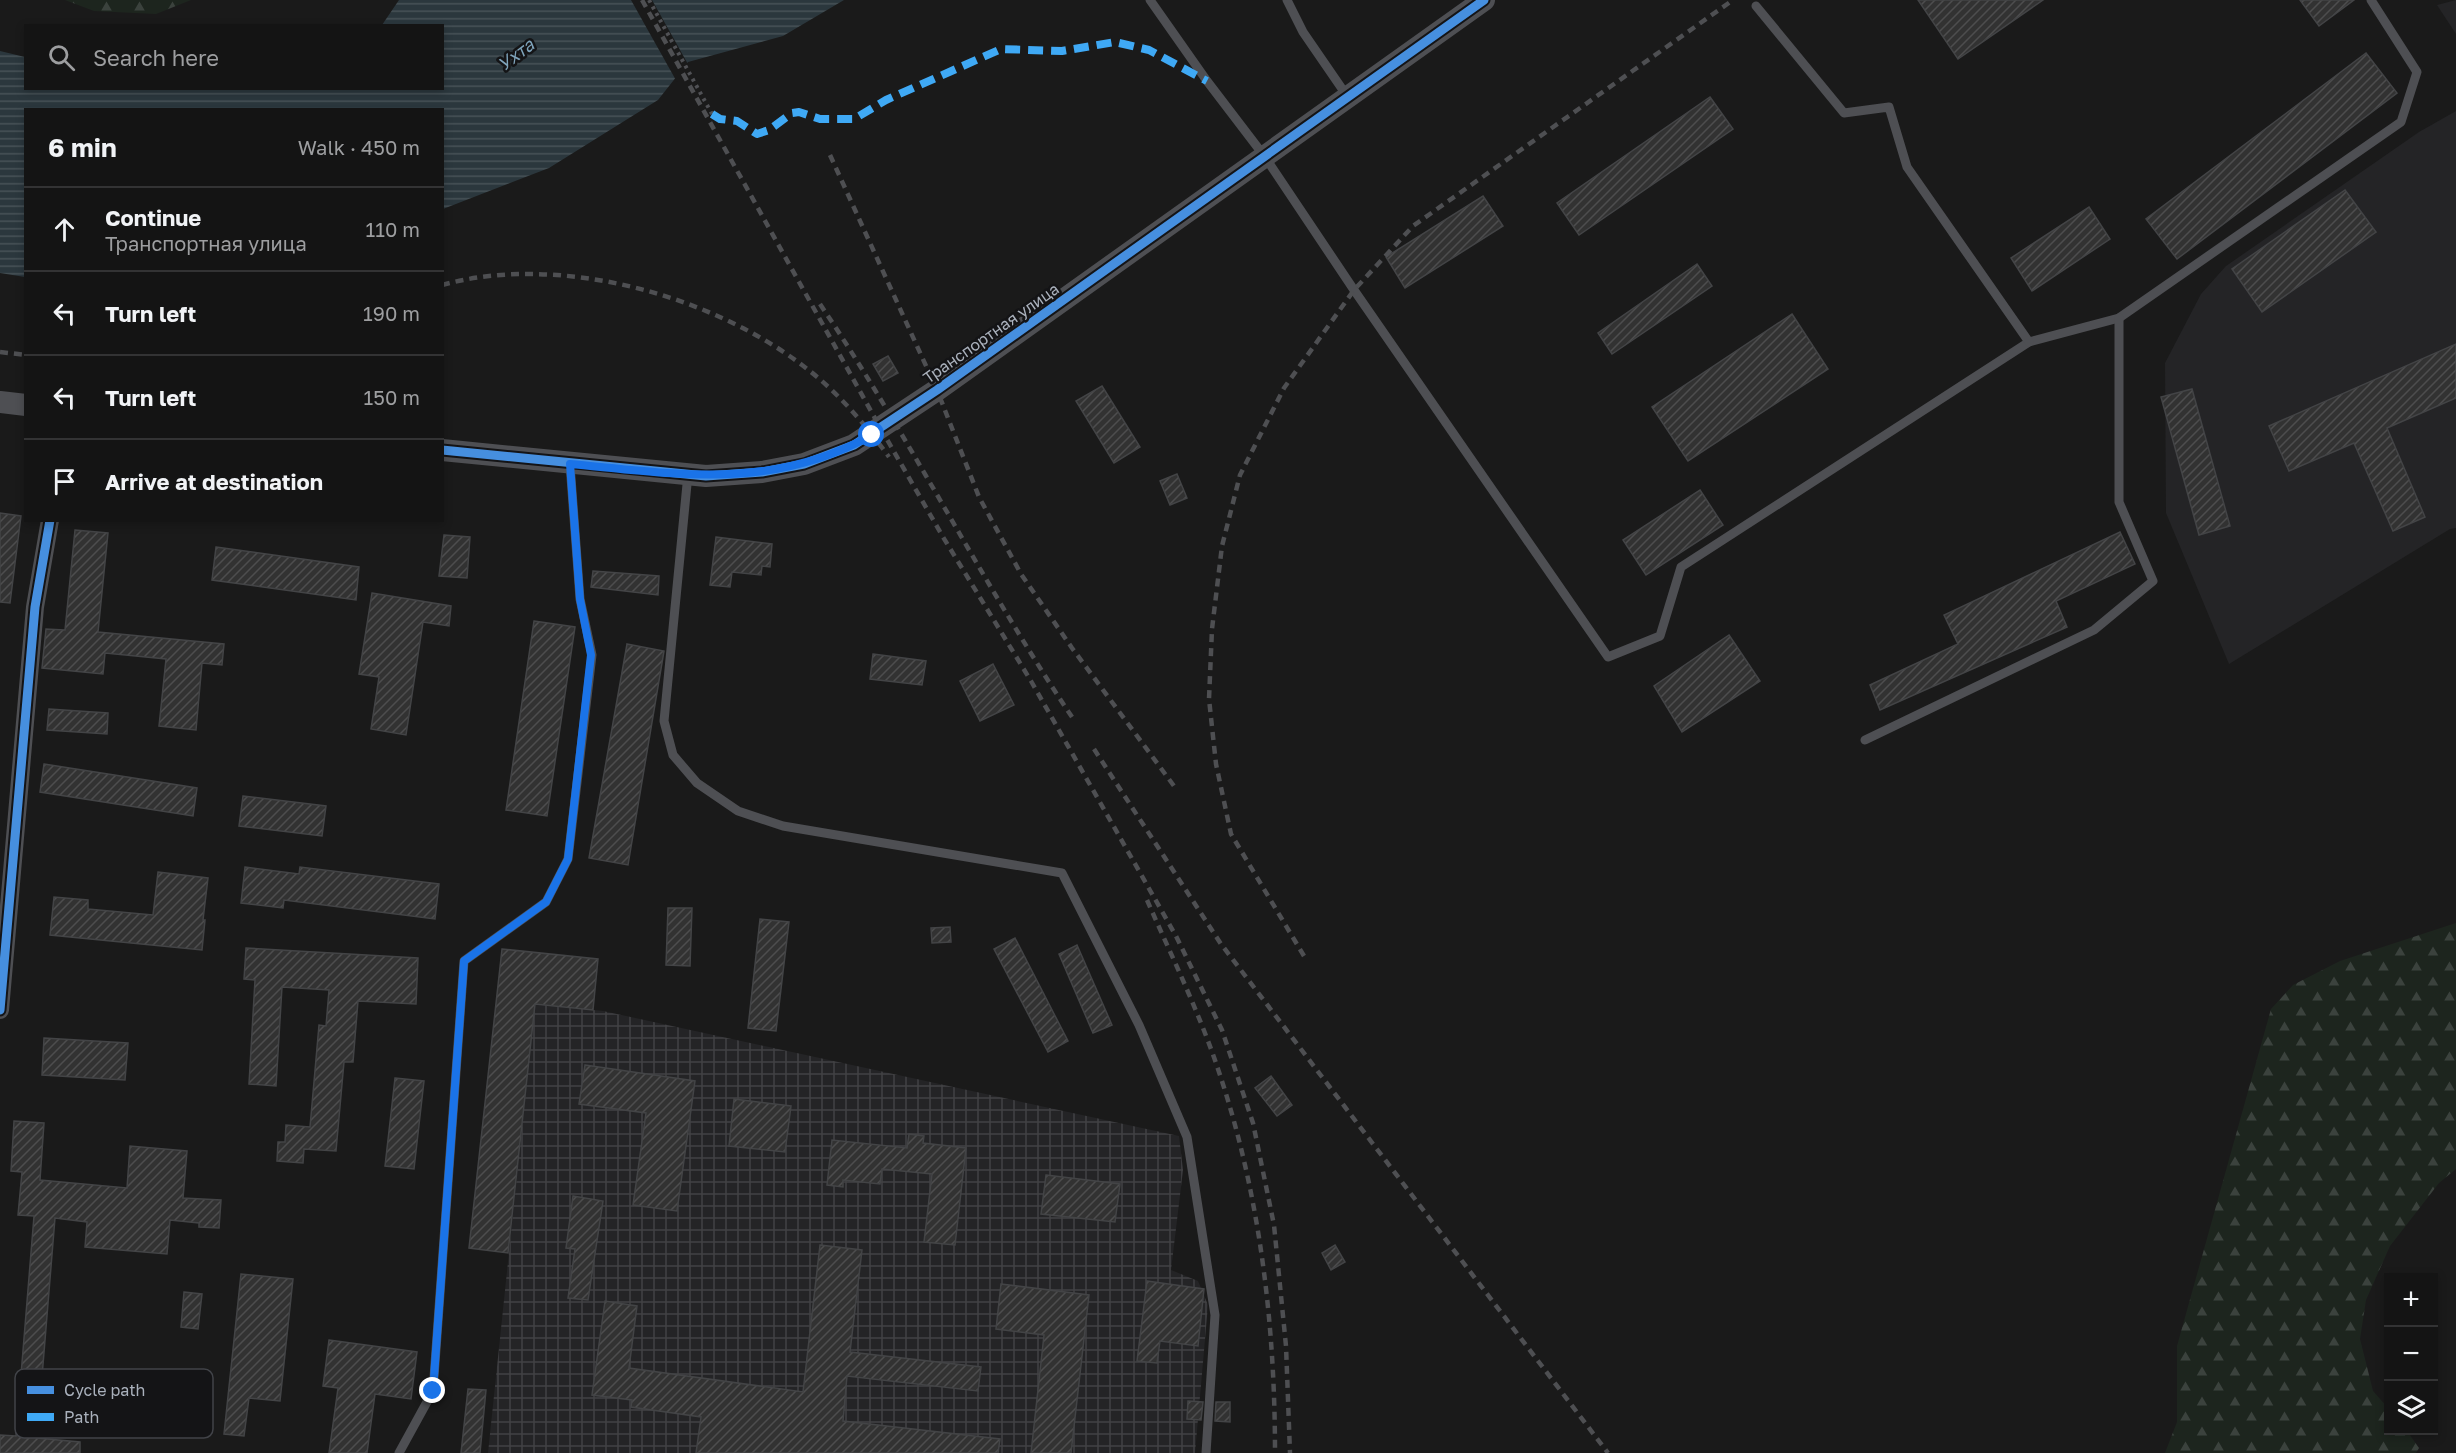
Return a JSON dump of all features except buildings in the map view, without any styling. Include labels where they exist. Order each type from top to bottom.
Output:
[{"type":"street","name":"Транспортная улица","points":[[444,450],[570,464],[725,475],[782,468],[820,458],[863,440],[937,390],[1484,0]]},
{"type":"street","points":[[0,402],[24,405]]},
{"type":"street","points":[[0,1010],[35,607],[51,522]]},
{"type":"lane","points":[[1150,0],[1265,157],[1360,300],[1608,657],[1660,636],[1681,567],[2029,342],[2119,318],[2401,122],[2417,72],[2371,0]]},
{"type":"lane","points":[[1287,0],[1303,32],[1347,96]]},
{"type":"lane","points":[[1756,6],[1844,113],[1889,107],[1907,167],[2029,342]]},
{"type":"lane","points":[[1865,740],[2094,630],[2152,581],[2119,502],[2119,318]]},
{"type":"lane","points":[[399,1453],[433,1391],[464,961],[546,902],[568,859],[591,655],[580,599],[570,464]]},
{"type":"lane","points":[[688,474],[663,721],[673,755],[697,783],[738,811],[783,826],[1062,873],[1139,1025],[1187,1137],[1215,1315],[1206,1453]]},
{"type":"path","points":[[649,0],[712,114]]},
{"type":"shaded area","points":[[2456,0],[2456,34],[2437,5]]},
{"type":"shaded area","points":[[2456,111],[2456,528],[2450,529],[2229,664],[2166,513],[2165,363],[2201,294],[2226,266],[2419,132]]},
{"type":"shaded area","points":[[535,1004],[603,1011],[1179,1136],[1183,1170],[1171,1270],[1198,1281],[1208,1305],[1195,1453],[488,1453]]},
{"type":"green space","points":[[65,0],[191,0],[156,14],[94,11]]},
{"type":"green space","points":[[2456,923],[2456,1169],[2439,1183],[2390,1246],[2366,1300],[2360,1339],[2373,1391],[2384,1403],[2384,1435],[2410,1435],[2419,1448],[2416,1453],[2165,1453],[2177,1422],[2177,1346],[2271,1009],[2293,985],[2340,961]]},
{"type":"water","name":"Ухта","points":[[399,0],[844,0],[783,36],[688,62],[658,100],[549,168],[444,209],[444,108],[24,108],[24,277],[0,273],[0,51],[24,57],[24,90],[444,90],[444,24],[383,24]]},
{"type":"pier","points":[[631,0],[652,0],[689,66],[677,82]]},
{"type":"railway","points":[[642,0],[881,429],[943,537],[1031,681],[1176,936],[1222,1030],[1253,1123],[1274,1225],[1286,1346],[1290,1453]]},
{"type":"railway","points":[[1304,956],[1231,834],[1216,764],[1209,699],[1212,629],[1222,546],[1240,475],[1284,388],[1354,290],[1413,226],[1733,0]]},
{"type":"railway","points":[[830,155],[937,390],[979,497],[1021,574],[1072,648],[1174,786]]},
{"type":"railway","points":[[444,285],[487,276],[534,274],[582,278],[630,286],[677,300],[722,318],[764,340],[802,365],[849,408],[889,457]]},
{"type":"railway","points":[[820,304],[885,407],[1009,617],[1074,720]]},
{"type":"railway","points":[[0,352],[24,355]]},
{"type":"railway","points":[[1094,749],[1221,944],[1608,1453]]},
{"type":"railway","points":[[1147,900],[1211,1050],[1233,1118],[1245,1165],[1255,1213],[1268,1308],[1275,1453]]},
{"type":"marked path","points":[[712,114],[720,119],[737,121],[757,134],[769,130],[792,113],[799,112],[820,119],[854,119],[886,100],[1001,49],[1062,51],[1115,42],[1149,50],[1207,81]]},
{"type":"cycle path","points":[[444,450],[706,476],[762,472],[804,464],[854,445],[937,390],[1484,0]]},
{"type":"cycle path","points":[[0,1010],[35,607],[50,522]]},
{"type":"route","points":[[433,1391],[464,961],[546,902],[568,859],[591,655],[580,599],[570,464],[706,476],[744,474],[804,464],[854,445],[872,435]]}]
